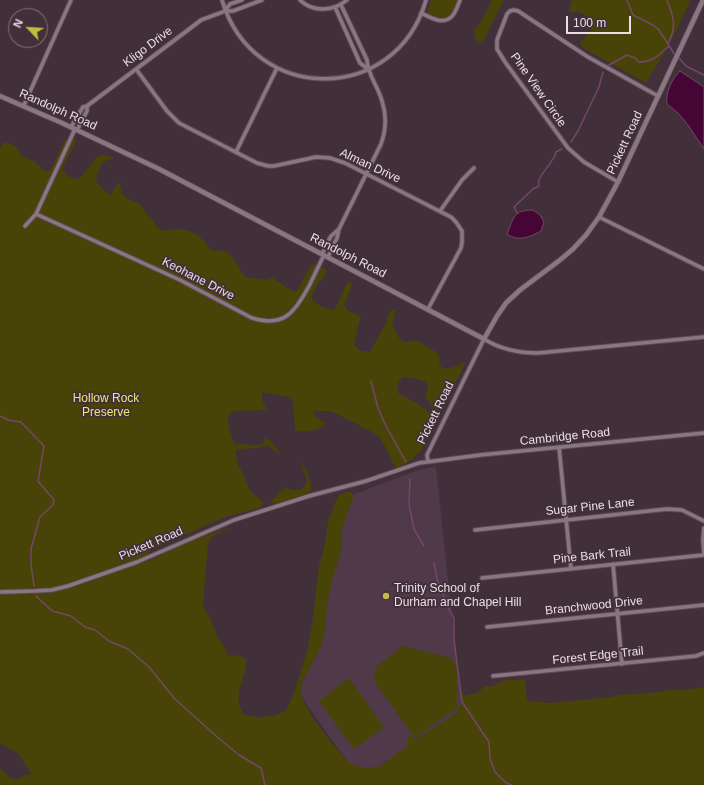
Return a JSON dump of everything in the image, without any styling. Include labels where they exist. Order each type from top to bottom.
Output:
[{"type":"street","points":[[24,105],[71,0]]},
{"type":"street","points":[[222,0],[230,22],[252,51],[267,62],[285,72],[302,77],[319,79],[332,79],[348,76],[368,69],[396,51],[413,30],[426,0]]},
{"type":"street","name":"Kligo Drive","points":[[225,11],[230,4],[242,0]]},
{"type":"street","name":"Kligo Drive","points":[[74,128],[83,107],[87,106],[192,26],[201,20],[225,11],[233,11],[262,0]]},
{"type":"street","points":[[300,0],[313,8],[324,9],[341,5],[347,0]]},
{"type":"street","points":[[421,13],[441,21],[446,20],[453,15],[460,0]]},
{"type":"street","name":"Pickett Road","points":[[0,592],[52,590],[68,586],[137,562],[234,520],[309,496],[366,481],[428,462],[427,455],[484,339],[497,316],[510,299],[528,283],[569,254],[582,240],[599,217],[618,182],[703,0]]},
{"type":"street","name":"Keohane Drive","points":[[36,214],[180,280],[252,318],[262,321],[283,319],[293,312],[300,303],[325,255],[337,238],[339,229],[381,144],[385,132],[386,118],[382,101],[368,69],[367,60],[341,5]]},
{"type":"street","name":"Keohane Drive","points":[[335,7],[360,63],[368,69]]},
{"type":"street","name":"Pine View Circle","points":[[618,182],[584,162],[568,148],[505,62],[497,49],[496,44],[507,14],[510,11],[518,11],[588,57],[658,96]]},
{"type":"street","points":[[236,152],[277,68]]},
{"type":"street","name":"Alman Drive","points":[[136,69],[167,111],[179,123],[257,163],[268,166],[279,165],[311,157],[330,158],[345,163],[453,219],[460,226],[462,242],[458,255],[428,310]]},
{"type":"street","name":"Randolph Road","points":[[0,96],[24,105],[74,128],[165,172],[493,344],[514,350],[538,353],[704,337]]},
{"type":"street","points":[[25,226],[36,214],[74,128],[87,111],[87,106]]},
{"type":"street","points":[[440,211],[462,180],[474,168]]},
{"type":"street","points":[[599,217],[704,269]]},
{"type":"street","name":"Keohane Drive","points":[[325,255],[331,236],[339,229]]},
{"type":"street","name":"Cambridge Road","points":[[428,462],[704,432]]},
{"type":"street","points":[[559,447],[571,569]]},
{"type":"street","name":"Sugar Pine Lane","points":[[475,530],[566,519],[674,509],[682,510],[704,521]]},
{"type":"street","points":[[704,528],[704,554]]},
{"type":"street","name":"Pine Bark Trail","points":[[482,578],[704,554]]},
{"type":"street","points":[[612,564],[622,664]]},
{"type":"street","name":"Branchwood Drive","points":[[487,627],[704,605]]},
{"type":"street","name":"Forest Edge Trail","points":[[493,676],[696,656],[704,653]]},
{"type":"shaded area","points":[[680,71],[704,87],[704,149],[688,125],[678,113],[667,104],[667,96],[670,86]]},
{"type":"shaded area","points":[[526,210],[533,210],[540,215],[544,222],[541,231],[524,238],[515,238],[507,234],[513,219],[518,213]]},
{"type":"shaded area","name":"Trinity School of Durham and Chapel Hill","points":[[436,467],[462,709],[372,772],[352,768],[299,694],[347,497],[418,470]]},
{"type":"green space","points":[[431,0],[458,0],[450,14],[443,18],[427,13]]},
{"type":"green space","points":[[492,0],[504,0],[482,43],[475,40],[474,30],[481,22]]},
{"type":"green space","points":[[571,0],[690,0],[670,42],[646,83],[583,48],[580,42],[591,30],[591,18],[579,12],[568,12],[572,1]]},
{"type":"green space","name":"Hollow Rock Preserve","points":[[65,140],[76,140],[62,170],[67,175],[78,179],[96,158],[104,155],[114,158],[103,162],[97,174],[96,181],[110,196],[117,184],[123,181],[120,185],[122,193],[127,199],[142,206],[156,226],[163,231],[177,229],[196,234],[211,250],[229,253],[246,277],[265,280],[273,278],[292,291],[297,291],[310,267],[316,263],[327,271],[316,287],[312,299],[321,306],[333,310],[336,307],[348,281],[352,285],[344,305],[348,311],[361,318],[354,345],[361,351],[370,352],[386,323],[390,311],[396,309],[392,325],[399,338],[405,342],[416,340],[433,350],[439,356],[439,364],[444,369],[466,362],[440,412],[434,409],[425,397],[428,387],[426,382],[414,378],[403,377],[400,381],[398,387],[399,394],[417,403],[438,419],[431,434],[425,440],[422,449],[413,459],[399,467],[395,467],[380,438],[372,432],[331,411],[313,411],[316,417],[325,423],[323,427],[305,432],[295,430],[293,401],[289,397],[263,392],[262,400],[267,410],[235,411],[230,414],[227,420],[232,439],[235,444],[262,444],[266,437],[278,449],[280,455],[268,445],[258,448],[238,449],[236,451],[237,464],[243,473],[247,485],[252,493],[264,502],[260,508],[228,516],[150,550],[143,563],[191,541],[236,525],[213,536],[208,543],[203,605],[228,656],[236,655],[246,658],[245,673],[239,693],[240,707],[244,715],[257,717],[274,716],[285,711],[293,696],[307,651],[312,625],[319,566],[325,544],[328,521],[338,496],[346,492],[352,492],[353,500],[342,529],[342,542],[339,559],[332,580],[327,604],[325,631],[321,647],[301,684],[301,697],[311,715],[345,759],[354,765],[366,768],[382,766],[406,747],[408,735],[415,738],[442,723],[455,713],[461,703],[460,690],[465,696],[479,692],[485,685],[490,687],[505,680],[525,679],[527,701],[550,703],[704,687],[704,785],[0,785],[0,768],[11,779],[19,779],[26,774],[32,775],[19,754],[0,743],[0,148],[4,142],[13,145],[19,150],[21,156],[34,161],[45,171],[50,171]]},
{"type":"green space","points":[[299,460],[308,475],[311,483],[311,491],[304,495],[274,504],[271,501],[286,487],[292,490],[300,490],[306,485],[307,479]]},
{"type":"green space","points":[[403,646],[452,659],[457,669],[457,708],[417,736],[413,735],[374,681],[377,666]]},
{"type":"green space","points":[[349,678],[384,727],[354,749],[319,701]]},
{"type":"waterway","points":[[627,0],[633,15],[653,25],[659,30],[675,55]]},
{"type":"waterway","points":[[667,0],[674,22],[673,32],[668,44]]},
{"type":"waterway","points":[[609,65],[627,55],[635,58],[639,62],[648,61],[656,57],[669,46]]},
{"type":"waterway","points":[[678,57],[686,66],[704,75]]},
{"type":"waterway","points":[[571,142],[578,131],[599,87],[603,72]]},
{"type":"waterway","points":[[517,213],[514,207],[533,189],[539,186],[539,179],[554,158],[556,152],[562,149]]},
{"type":"waterway","points":[[371,381],[378,408],[406,462]]},
{"type":"waterway","points":[[0,416],[8,420],[21,422],[44,446],[38,481],[54,500],[53,505],[40,517],[31,549],[31,564],[34,586]]},
{"type":"waterway","points":[[410,479],[409,504],[414,529],[424,546]]},
{"type":"waterway","points":[[434,563],[438,583],[443,591],[444,600],[454,618],[454,640],[462,702],[489,742],[490,758],[495,772],[505,782],[511,785]]},
{"type":"waterway","points":[[36,596],[52,611],[71,616],[85,627],[95,630],[109,641],[128,649],[149,667],[175,699],[215,735],[239,755],[261,768],[265,785]]},
{"type":"place","name":"Trinity School of Durham and Chapel Hill","points":[[386,596]]}]
